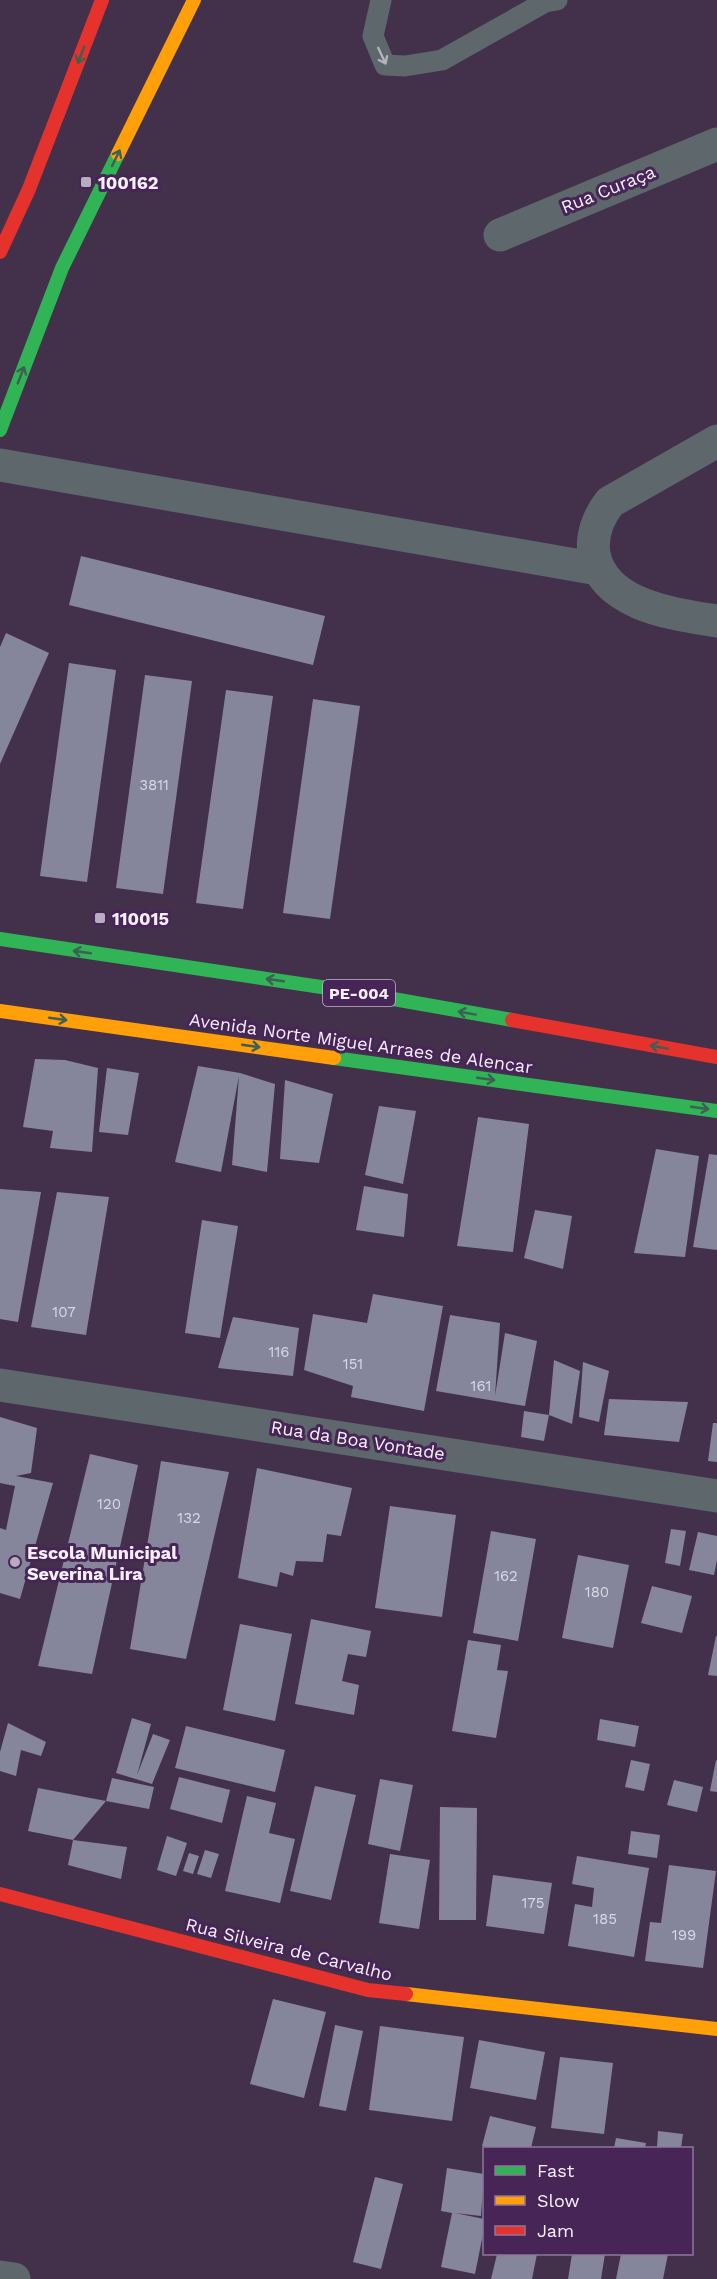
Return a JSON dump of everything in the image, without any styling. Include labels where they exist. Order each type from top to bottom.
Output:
[{"type":"main road","points":[[0,252],[29,189],[102,0]]},
{"type":"main road","points":[[0,430],[62,268],[194,0]]},
{"type":"main road","name":"PE-004","points":[[0,939],[348,991],[717,1058]]},
{"type":"main road","name":"Avenida Norte Miguel Arraes de Alencar","points":[[0,1011],[717,1111]]},
{"type":"main road","name":"Rua Silveira de Carvalho","points":[[0,1894],[368,1990],[717,2029]]},
{"type":"street","name":"Rua Curaça","points":[[500,235],[717,144]]},
{"type":"street","points":[[598,569],[593,538],[604,509],[610,502],[717,441]]},
{"type":"street","points":[[0,465],[598,569],[621,592],[640,603],[679,615],[717,621]]},
{"type":"street","name":"Rua da Boa Vontade","points":[[0,1385],[717,1496]]},
{"type":"street","points":[[0,2277],[14,2279]]},
{"type":"lane","points":[[381,0],[373,36],[385,65],[405,66],[442,60],[545,2],[558,0]]},
{"type":"building","points":[[81,556],[325,616],[313,665],[69,605]]},
{"type":"building","points":[[6,633],[49,653],[0,764],[0,647]]},
{"type":"building","points":[[69,663],[116,670],[87,882],[40,876]]},
{"type":"building","points":[[145,675],[192,681],[163,894],[116,888]]},
{"type":"building","points":[[226,690],[273,696],[243,909],[196,903]]},
{"type":"building","points":[[313,699],[360,706],[330,919],[283,913]]},
{"type":"building","points":[[35,1059],[65,1060],[98,1068],[92,1152],[50,1148],[53,1131],[23,1127]]},
{"type":"building","points":[[198,1066],[240,1073],[275,1084],[267,1172],[232,1165],[239,1076],[221,1172],[175,1162]]},
{"type":"building","points":[[107,1068],[139,1073],[128,1135],[99,1132]]},
{"type":"building","points":[[285,1080],[333,1094],[319,1163],[280,1159]]},
{"type":"building","points":[[379,1106],[416,1111],[403,1184],[365,1175]]},
{"type":"building","points":[[478,1117],[529,1124],[513,1252],[457,1246]]},
{"type":"building","points":[[656,1149],[699,1156],[685,1257],[634,1253]]},
{"type":"building","points":[[709,1154],[717,1155],[717,1250],[693,1247]]},
{"type":"building","points":[[364,1186],[408,1194],[404,1237],[356,1230]]},
{"type":"building","points":[[0,1189],[41,1192],[18,1322],[0,1319]]},
{"type":"building","points":[[57,1192],[109,1197],[86,1335],[31,1327]]},
{"type":"building","points":[[535,1210],[572,1216],[563,1269],[524,1258]]},
{"type":"building","points":[[202,1220],[238,1226],[220,1338],[185,1333]]},
{"type":"building","points":[[373,1294],[443,1306],[424,1411],[351,1397],[353,1386],[304,1370],[313,1314],[367,1323]]},
{"type":"building","points":[[450,1315],[500,1323],[495,1396],[505,1333],[537,1341],[525,1406],[436,1391]]},
{"type":"building","points":[[233,1317],[299,1328],[293,1376],[218,1368]]},
{"type":"building","points":[[554,1360],[580,1371],[572,1424],[549,1415]]},
{"type":"building","points":[[583,1362],[609,1371],[599,1422],[579,1417]]},
{"type":"building","points":[[609,1399],[688,1402],[679,1442],[604,1435]]},
{"type":"building","points":[[524,1411],[549,1415],[544,1441],[521,1437]]},
{"type":"building","name":"Escola Municipal Severina Lira","points":[[0,1417],[37,1428],[31,1473],[16,1476],[53,1483],[20,1599],[0,1593],[0,1528],[6,1530],[15,1486],[0,1483]]},
{"type":"building","points":[[713,1423],[717,1423],[717,1462],[708,1461]]},
{"type":"building","points":[[90,1454],[138,1465],[92,1674],[38,1666]]},
{"type":"building","points":[[161,1461],[229,1472],[186,1659],[130,1649]]},
{"type":"building","points":[[257,1468],[352,1488],[341,1536],[327,1534],[323,1562],[296,1561],[293,1576],[280,1572],[277,1587],[238,1578]]},
{"type":"building","points":[[390,1506],[456,1515],[442,1617],[375,1608]]},
{"type":"building","points":[[671,1529],[686,1531],[680,1566],[665,1563]]},
{"type":"building","points":[[491,1531],[536,1539],[518,1641],[473,1633]]},
{"type":"building","points":[[698,1532],[717,1536],[717,1560],[714,1575],[689,1570]]},
{"type":"building","points":[[578,1555],[629,1565],[613,1648],[562,1638]]},
{"type":"building","points":[[652,1586],[692,1596],[682,1633],[641,1623]]},
{"type":"building","points":[[311,1619],[371,1631],[366,1657],[348,1654],[342,1681],[359,1685],[354,1715],[295,1704]]},
{"type":"building","points":[[240,1624],[292,1634],[275,1721],[223,1710]]},
{"type":"building","points":[[717,1636],[717,1676],[708,1675]]},
{"type":"building","points":[[468,1640],[501,1645],[497,1670],[508,1671],[496,1738],[452,1731]]},
{"type":"building","points":[[132,1718],[151,1724],[137,1775],[153,1734],[170,1740],[152,1784],[116,1773]]},
{"type":"building","points":[[600,1719],[639,1726],[635,1747],[597,1740]]},
{"type":"building","points":[[8,1723],[46,1742],[41,1756],[21,1750],[16,1776],[0,1771],[0,1752]]},
{"type":"building","points":[[186,1726],[285,1750],[275,1792],[175,1768]]},
{"type":"building","points":[[631,1760],[650,1764],[644,1791],[625,1787]]},
{"type":"building","points":[[717,1761],[717,1792],[710,1791]]},
{"type":"building","points":[[179,1777],[230,1790],[222,1823],[170,1809]]},
{"type":"building","points":[[112,1778],[154,1787],[149,1809],[106,1801]]},
{"type":"building","points":[[380,1779],[413,1785],[400,1851],[368,1844]]},
{"type":"building","points":[[674,1780],[703,1787],[697,1812],[667,1805]]},
{"type":"building","points":[[315,1786],[356,1795],[331,1900],[290,1891]]},
{"type":"building","points":[[38,1788],[106,1801],[73,1840],[28,1831]]},
{"type":"building","points":[[247,1796],[276,1803],[269,1833],[295,1839],[280,1903],[225,1891]]},
{"type":"building","points":[[440,1807],[477,1808],[476,1920],[439,1920]]},
{"type":"building","points":[[631,1831],[660,1835],[657,1858],[628,1854]]},
{"type":"building","points":[[167,1836],[187,1843],[176,1876],[157,1870]]},
{"type":"building","points":[[73,1840],[127,1847],[121,1879],[68,1865]]},
{"type":"building","points":[[205,1850],[219,1854],[211,1878],[197,1874]]},
{"type":"building","points":[[189,1853],[199,1856],[193,1874],[183,1871]]},
{"type":"building","points":[[390,1854],[430,1860],[419,1929],[379,1923]]},
{"type":"building","points":[[577,1856],[649,1868],[634,1957],[568,1946],[575,1904],[592,1907],[594,1888],[572,1884]]},
{"type":"building","points":[[669,1865],[716,1871],[703,1968],[645,1961],[650,1922],[661,1923]]},
{"type":"building","points":[[493,1875],[552,1883],[544,1934],[486,1926]]},
{"type":"building","points":[[273,1999],[326,2012],[304,2098],[250,2084]]},
{"type":"building","points":[[335,2025],[363,2031],[346,2111],[319,2106]]},
{"type":"building","points":[[380,2026],[464,2037],[452,2121],[369,2110]]},
{"type":"building","points":[[479,2040],[545,2052],[536,2100],[470,2088]]},
{"type":"building","points":[[560,2057],[613,2063],[604,2134],[551,2128]]},
{"type":"building","points":[[490,2116],[536,2127],[531,2147],[482,2146]]},
{"type":"building","points":[[658,2131],[683,2134],[681,2147],[657,2147]]},
{"type":"building","points":[[616,2138],[646,2143],[645,2147],[614,2147]]},
{"type":"building","points":[[447,2168],[483,2174],[481,2216],[455,2213],[483,2219],[483,2234],[475,2274],[441,2267],[452,2213],[441,2211]]},
{"type":"building","points":[[375,2177],[403,2184],[381,2269],[353,2262]]},
{"type":"building","points":[[497,2255],[537,2255],[532,2279],[491,2279]]},
{"type":"building","points":[[572,2255],[605,2255],[601,2279],[568,2279]]},
{"type":"building","points":[[621,2255],[668,2255],[663,2279],[616,2279]]},
{"type":"traffic: fast","points":[[0,430],[62,268],[118,154]]},
{"type":"traffic: fast","points":[[0,939],[348,991],[512,1020]]},
{"type":"traffic: fast","points":[[334,1058],[717,1111]]},
{"type":"traffic: slow","points":[[118,154],[194,0]]},
{"type":"traffic: slow","points":[[0,1011],[334,1058]]},
{"type":"traffic: slow","points":[[406,1994],[717,2029]]},
{"type":"traffic: jam","points":[[0,252],[29,189],[102,0]]},
{"type":"traffic: jam","points":[[512,1020],[717,1057]]},
{"type":"traffic: jam","points":[[0,1894],[368,1990],[406,1994]]},
{"type":"place","name":"100162","points":[[86,182]]},
{"type":"place","name":"110015","points":[[100,918]]},
{"type":"place","name":"Escola Municipal Severina Lira","points":[[15,1562]]}]
